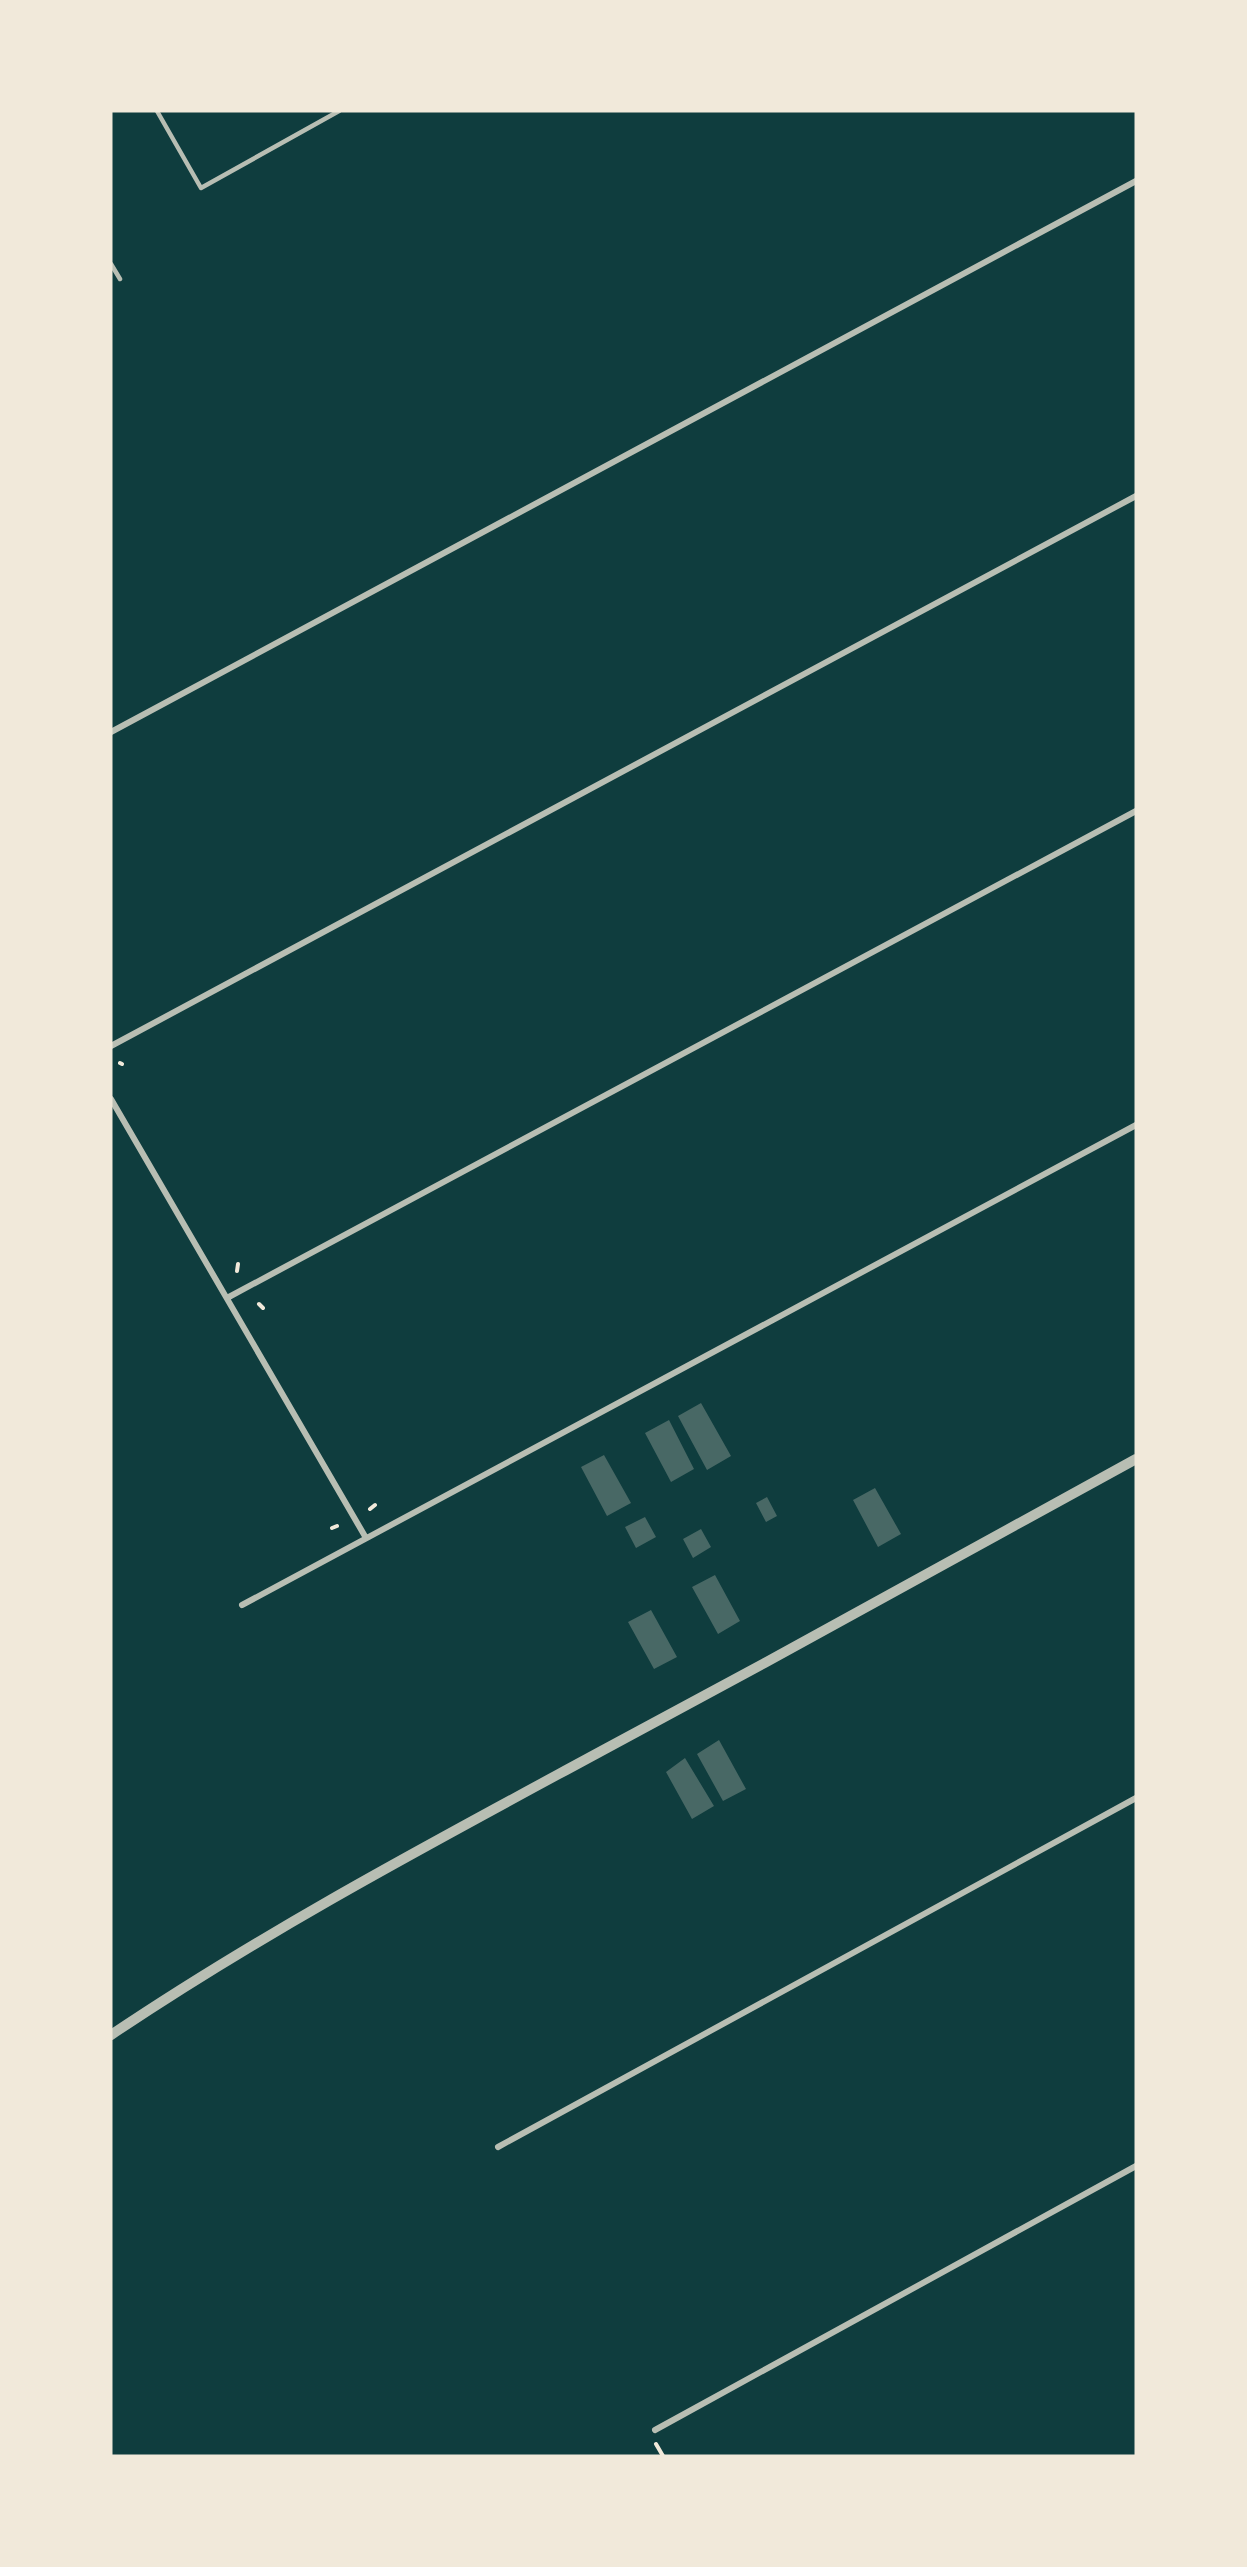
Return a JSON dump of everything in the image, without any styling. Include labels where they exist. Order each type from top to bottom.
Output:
[{"type":"street","points":[[111,732],[1136,181]]},
{"type":"street","points":[[111,1046],[1136,496]]},
{"type":"street","points":[[227,1298],[1136,811]]},
{"type":"street","points":[[111,1099],[366,1538]]},
{"type":"street","points":[[242,1605],[1136,1125]]},
{"type":"street","points":[[111,2035],[253,1943],[389,1865],[903,1588],[1136,1459]]},
{"type":"street","points":[[498,2147],[1136,1798]]},
{"type":"street","points":[[655,2430],[1136,2166]]},
{"type":"lane","points":[[157,111],[201,188],[339,111]]},
{"type":"lane","points":[[111,264],[120,279]]},
{"type":"path","points":[[237,1271],[238,1264]]},
{"type":"path","points":[[370,1509],[375,1505]]},
{"type":"path","points":[[332,1528],[337,1526]]},
{"type":"building","points":[[701,1403],[731,1456],[707,1470],[678,1416]]},
{"type":"building","points":[[669,1420],[694,1469],[671,1482],[645,1433]]},
{"type":"building","points":[[604,1455],[631,1503],[607,1516],[581,1467]]},
{"type":"building","points":[[875,1488],[901,1534],[878,1547],[853,1500]]},
{"type":"building","points":[[767,1497],[777,1516],[766,1522],[756,1503]]},
{"type":"building","points":[[645,1517],[656,1537],[636,1548],[625,1527]]},
{"type":"building","points":[[701,1529],[711,1547],[693,1558],[683,1539]]},
{"type":"building","points":[[715,1575],[740,1621],[718,1634],[692,1587]]},
{"type":"building","points":[[651,1610],[677,1657],[654,1669],[628,1622]]},
{"type":"building","points":[[719,1740],[746,1789],[723,1801],[697,1754]]},
{"type":"building","points":[[685,1758],[714,1806],[692,1819],[666,1772]]}]
